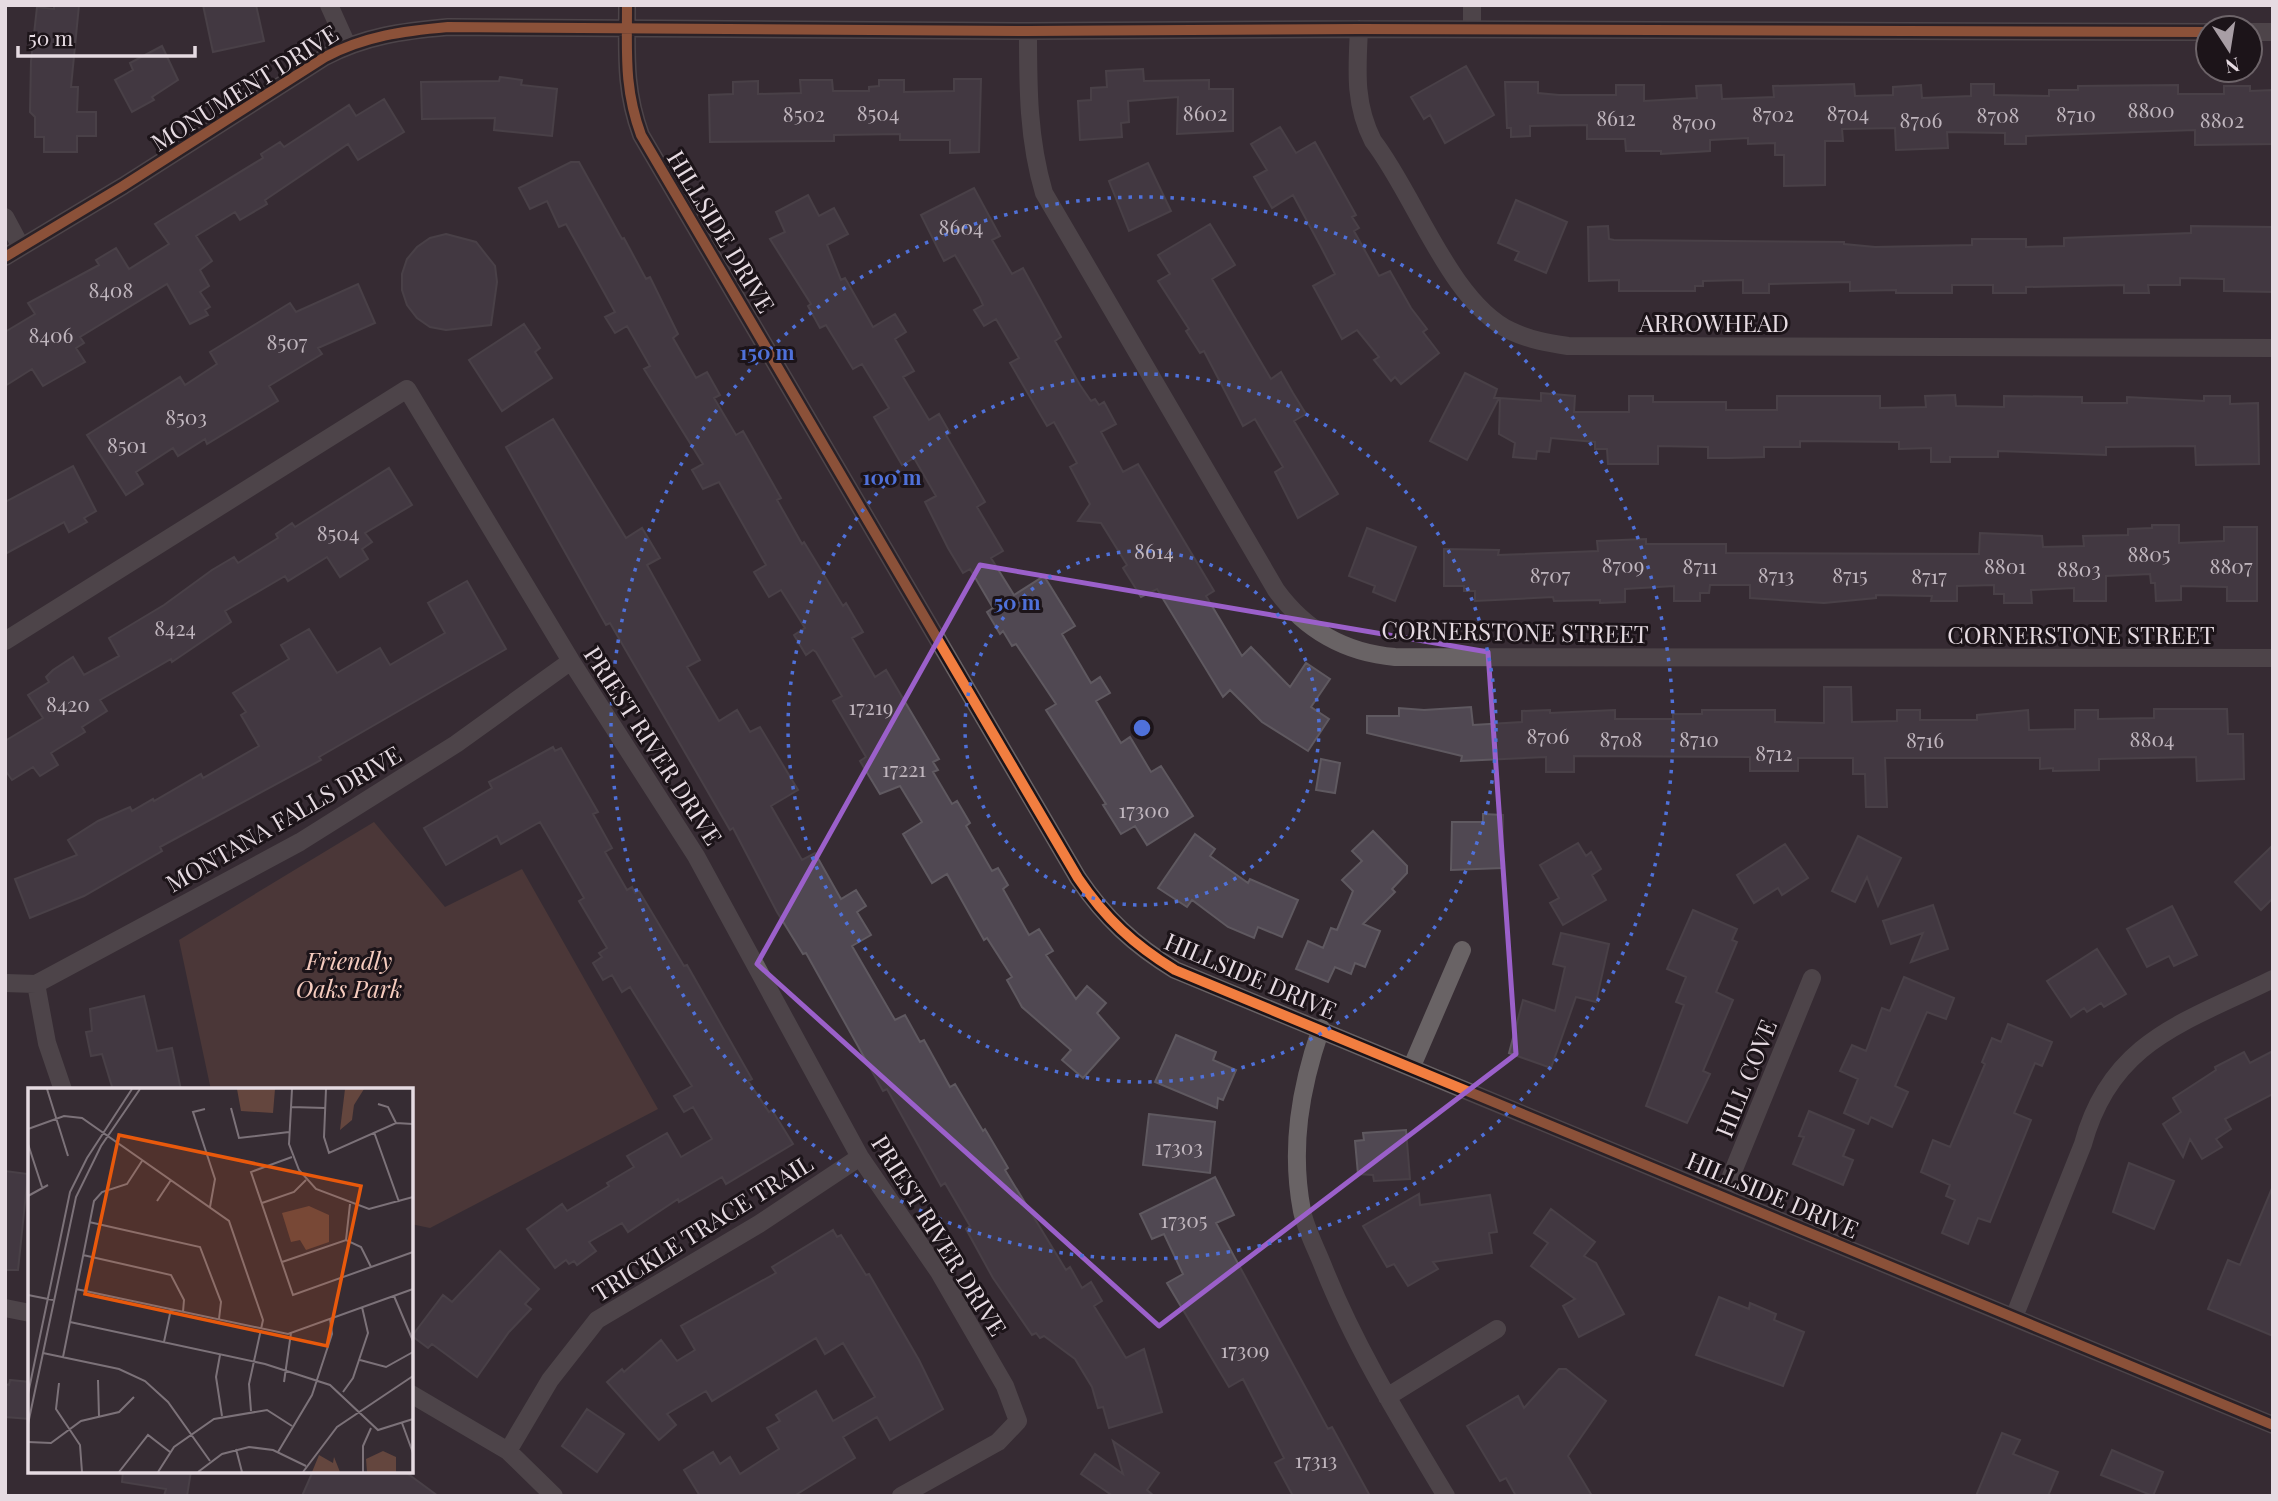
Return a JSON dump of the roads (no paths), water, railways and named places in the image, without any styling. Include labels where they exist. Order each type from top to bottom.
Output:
[{"type":"street","points":[[329,5],[347,46]]},
{"type":"street","name":"HILLSIDE DRIVE","points":[[627,5],[626,78],[631,107],[641,135],[1100,910],[1142,950],[1175,970],[1321,1028],[2273,1425]]},
{"type":"street","points":[[1472,5],[1472,29]]},
{"type":"street","name":"MONUMENT DRIVE","points":[[5,257],[347,46],[385,33],[448,27],[1028,31],[1472,29],[2194,32]]},
{"type":"street","name":"ARROWHEAD","points":[[1359,29],[1356,93],[1363,121],[1373,141],[1465,292],[1498,323],[1538,342],[1568,346],[2273,348]]},
{"type":"street","name":"CORNERSTONE STREET","points":[[1028,31],[1029,119],[1033,159],[1044,193],[1276,590],[1296,614],[1334,642],[1349,648],[1395,657],[2273,659]]},
{"type":"street","points":[[5,217],[21,247]]},
{"type":"street","name":"PRIEST RIVER DRIVE","points":[[5,642],[407,389],[571,661],[696,856],[860,1157],[939,1272],[1005,1387],[1018,1421],[998,1443],[901,1496]]},
{"type":"street","name":"MONTANA FALLS DRIVE","points":[[36,984],[300,842],[456,744],[571,661]]},
{"type":"street","points":[[1412,1066],[1462,950]]},
{"type":"street","name":"HILL COVE","points":[[1723,1196],[1812,978]]},
{"type":"street","points":[[2014,1317],[2083,1144],[2090,1116],[2111,1077],[2153,1038],[2273,979]]},
{"type":"street","points":[[5,983],[36,984],[47,1043],[62,1088]]},
{"type":"street","points":[[1321,1028],[1307,1068],[1298,1108],[1296,1150],[1303,1215],[1333,1290],[1387,1397],[1446,1496]]},
{"type":"street","name":"TRICKLE TRACE TRAIL","points":[[508,1451],[550,1380],[597,1321],[759,1224],[860,1157]]},
{"type":"street","points":[[5,1308],[28,1313]]},
{"type":"street","points":[[1387,1397],[1497,1329]]},
{"type":"street","points":[[413,1395],[508,1451],[554,1496]]},
{"type":"park label","name":"Friendly Oaks Park","points":[[349,974]]}]
